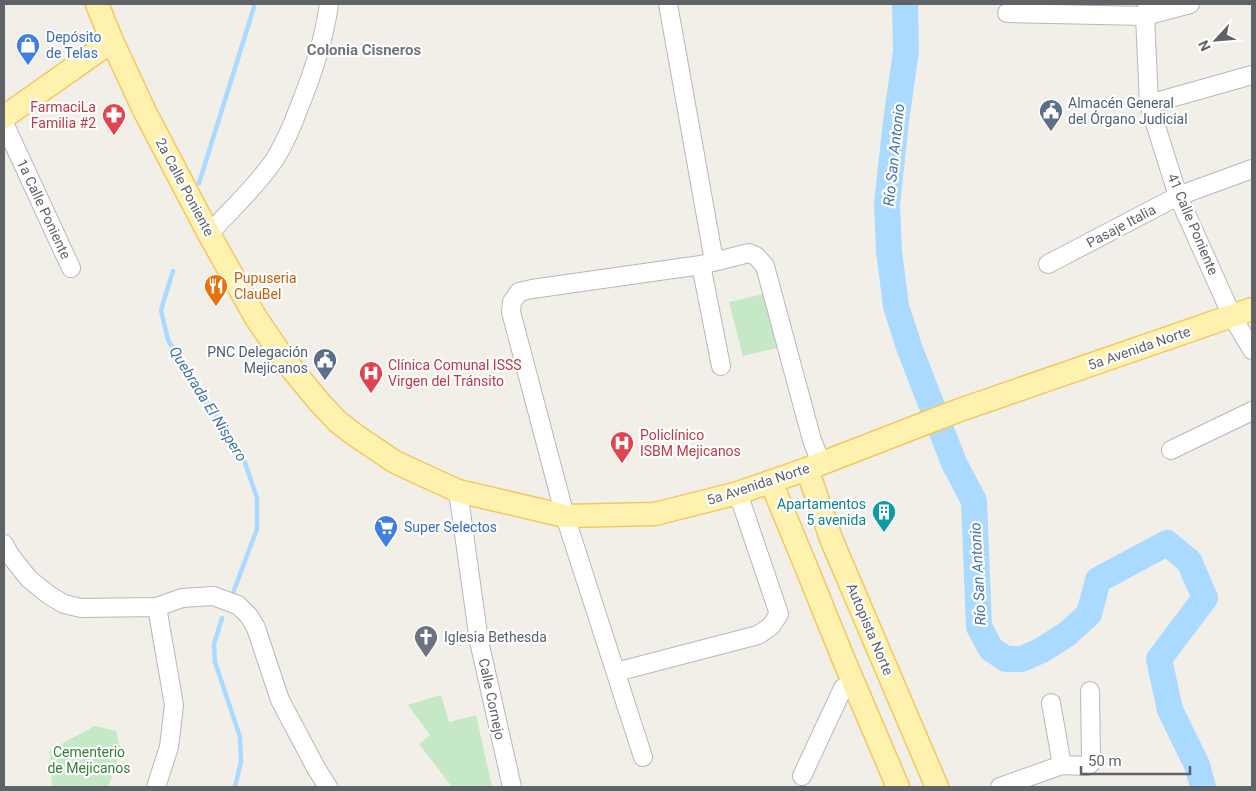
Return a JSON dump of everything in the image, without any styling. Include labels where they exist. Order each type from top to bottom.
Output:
[{"type":"main road","name":"2a Calle Poniente","points":[[99,6],[112,41],[145,112],[209,234],[256,318],[287,363]]},
{"type":"main road","points":[[4,117],[112,41]]},
{"type":"main road","name":"5a Avenida Norte","points":[[287,363],[320,403],[338,422],[355,435],[395,462],[458,491],[565,516],[655,514],[738,493],[957,412],[1242,313]]},
{"type":"main road","name":"Autopista Norte","points":[[814,466],[832,540],[938,787]]},
{"type":"main road","points":[[770,482],[898,787]]},
{"type":"street","points":[[209,234],[262,175],[275,158],[288,134],[309,84],[325,29],[329,4]]},
{"type":"street","points":[[668,4],[721,366]]},
{"type":"street","points":[[1007,13],[1147,10],[1190,4]]},
{"type":"street","name":"41 Calle Poniente","points":[[1147,10],[1149,104],[1178,196],[1242,313],[1252,350]]},
{"type":"street","points":[[1149,104],[1252,75]]},
{"type":"street","name":"1a Calle Poniente","points":[[4,123],[71,268]]},
{"type":"street","name":"Pasaje Italia","points":[[1048,264],[1178,196],[1252,169]]},
{"type":"street","points":[[643,757],[565,516],[511,312],[512,302],[518,292],[532,288],[707,263],[749,252],[756,256],[765,266],[812,440],[814,466]]},
{"type":"street","points":[[1171,450],[1252,412]]},
{"type":"street","name":"Calle Cornejo","points":[[458,491],[479,641],[512,787]]},
{"type":"street","points":[[616,672],[758,635],[771,626],[779,614],[738,493]]},
{"type":"street","points":[[4,544],[29,580],[48,595],[64,604],[81,608],[156,607],[182,598],[214,596],[238,605],[249,616],[256,628],[280,700],[328,787]]},
{"type":"street","points":[[156,607],[174,705],[169,747],[156,787]]},
{"type":"street","points":[[802,776],[843,688],[854,684]]},
{"type":"street","points":[[1000,787],[1062,765],[1087,766],[1090,764],[1090,692]]},
{"type":"street","points":[[1051,702],[1062,765]]},
{"type":"green space","points":[[764,294],[777,348],[743,356],[729,302]]},
{"type":"green space","points":[[441,695],[449,722],[476,715],[492,787],[452,787],[419,744],[430,735],[408,705]]},
{"type":"green space","name":"Cementerio de Mejicanos","points":[[95,726],[116,731],[121,751],[108,787],[52,787],[50,750]]},
{"type":"waterway","name":"Quebrada El Nispero","points":[[199,183],[254,4]]},
{"type":"waterway","name":"Río San Antonio","points":[[905,4],[906,51],[887,204],[889,251],[896,306],[909,347],[954,463],[974,501],[979,627],[991,649],[1006,659],[1022,659],[1042,650],[1067,634],[1089,614],[1098,580],[1167,543],[1189,561],[1205,598],[1159,659],[1170,710],[1197,765],[1203,787]]},
{"type":"waterway","name":"Quebrada El Nispero","points":[[173,271],[161,310],[168,340],[243,457],[257,498],[257,529],[233,593]]},
{"type":"waterway","name":"Quebrada El Nispero","points":[[222,618],[214,644],[215,662],[240,737],[241,762],[235,787]]},
{"type":"place","name":"Depósito de Telas","points":[[28,66]]},
{"type":"place","name":"Almacén General del Órgano Judicial","points":[[1051,132]]},
{"type":"place","name":"FarmaciLa Familia #2","points":[[114,136]]},
{"type":"place","name":"Pupuseria ClauBel","points":[[216,307]]},
{"type":"place","name":"PNC Delegación Mejicanos","points":[[325,381]]},
{"type":"place","name":"Clínica Comunal ISSS Virgen del Tránsito","points":[[371,394]]},
{"type":"place","name":"Policlínico ISBM Mejicanos","points":[[622,464]]},
{"type":"place","name":"Apartamentos 5 avenida","points":[[884,533]]},
{"type":"place","name":"Super Selectos","points":[[386,548]]},
{"type":"place","name":"Iglesia Bethesda","points":[[426,658]]},
{"type":"district","name":"Colonia Cisneros","points":[[364,50]]}]
